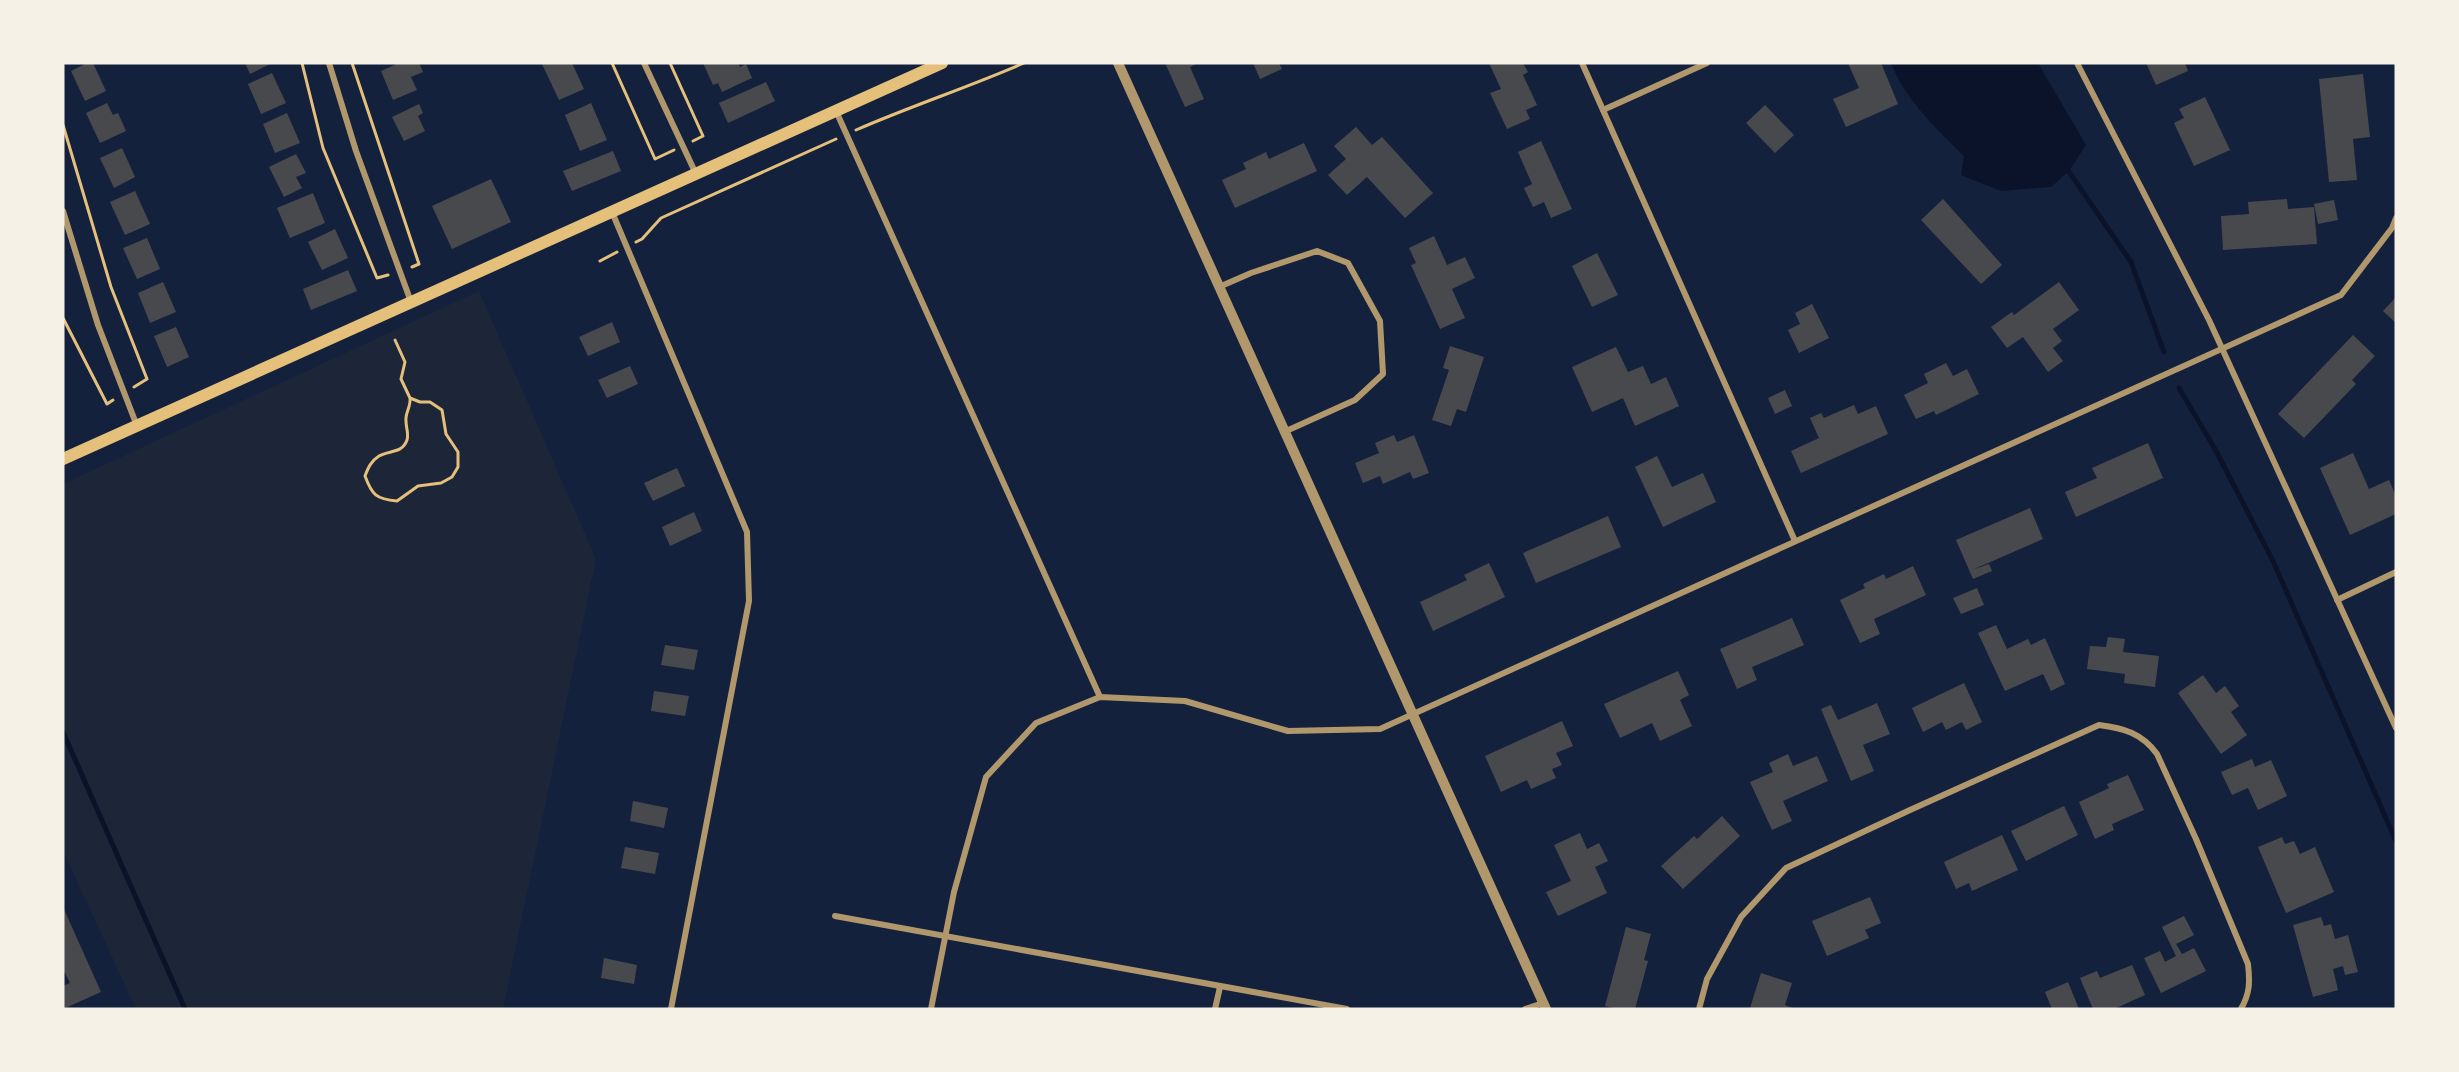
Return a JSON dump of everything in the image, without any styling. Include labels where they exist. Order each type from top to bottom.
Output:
[{"type":"main road","points":[[63,459],[942,63]]},
{"type":"street","points":[[329,63],[356,151],[411,302]]},
{"type":"street","points":[[644,63],[696,174]]},
{"type":"street","points":[[1118,63],[1545,1006],[1525,1009]]},
{"type":"street","points":[[1581,63],[1795,541]]},
{"type":"street","points":[[1603,110],[1707,63]]},
{"type":"street","points":[[2077,63],[2222,349],[2396,728]]},
{"type":"street","points":[[836,111],[1100,697]]},
{"type":"street","points":[[63,211],[98,325],[137,426]]},
{"type":"street","points":[[612,212],[747,532],[749,601],[671,1009]]},
{"type":"street","points":[[932,1009],[954,892],[986,777],[1036,723],[1100,697],[1185,701],[1288,731],[1380,729],[2341,295],[2392,228],[2396,218]]},
{"type":"street","points":[[1219,287],[1251,273],[1317,251],[1348,263],[1380,321],[1383,374],[1355,400],[1284,432]]},
{"type":"street","points":[[2337,600],[2396,572]]},
{"type":"street","points":[[1699,1009],[1707,979],[1742,917],[1786,868],[2099,725],[2122,728],[2150,743],[2157,754],[2196,839],[2248,964],[2250,981],[2248,996],[2241,1009]]},
{"type":"street","points":[[835,916],[1347,1009]]},
{"type":"street","points":[[1215,1009],[1220,987]]},
{"type":"path","points":[[302,63],[323,148],[377,278],[419,264],[352,63]]},
{"type":"path","points":[[600,261],[642,239],[661,218],[888,116],[975,85],[1024,63]]},
{"type":"path","points":[[395,340],[405,362],[401,379],[410,398],[411,407],[405,419],[408,439],[404,446],[397,452],[379,456],[370,465],[366,476],[371,491],[382,500],[397,501],[418,486],[441,483],[452,477],[459,467],[458,452],[446,434],[442,410],[430,402],[420,402],[410,398]]},
{"type":"shaded area","points":[[1891,63],[2038,63],[2086,145],[2069,171],[2051,187],[2001,191],[1961,175],[1964,156],[1913,102]]},
{"type":"shaded area","points":[[479,291],[596,559],[503,1009],[136,1009],[63,851],[63,484]]},
{"type":"building","points":[[87,63],[93,63],[106,91],[85,101],[71,71]]},
{"type":"building","points":[[245,63],[272,63],[250,74]]},
{"type":"building","points":[[399,63],[419,63],[423,72],[411,77],[417,90],[393,100],[381,71]]},
{"type":"building","points":[[572,63],[584,89],[559,100],[542,64]]},
{"type":"building","points":[[703,63],[738,63],[740,67],[746,64],[752,78],[722,92],[718,83],[713,85]]},
{"type":"building","points":[[1165,63],[1199,63],[1190,67],[1204,99],[1185,107]]},
{"type":"building","points":[[1253,63],[1279,63],[1282,69],[1260,79]]},
{"type":"building","points":[[1489,63],[1523,63],[1528,72],[1523,75],[1537,105],[1526,110],[1530,119],[1507,129],[1490,93],[1501,89]]},
{"type":"building","points":[[1848,63],[1881,63],[1898,104],[1846,127],[1833,99],[1859,88]]},
{"type":"building","points":[[2146,63],[2185,63],[2188,71],[2156,85]]},
{"type":"building","points":[[272,73],[286,103],[261,114],[248,84]]},
{"type":"building","points":[[2363,74],[2370,137],[2353,139],[2357,180],[2329,182],[2319,79]]},
{"type":"building","points":[[766,82],[775,101],[728,123],[719,103]]},
{"type":"building","points":[[2205,97],[2230,150],[2194,166],[2174,123],[2184,118],[2179,109]]},
{"type":"building","points":[[107,103],[113,115],[118,113],[126,131],[100,143],[86,113]]},
{"type":"building","points":[[591,103],[607,140],[580,151],[565,115]]},
{"type":"building","points":[[419,104],[423,113],[418,116],[425,131],[404,141],[392,117]]},
{"type":"building","points":[[1765,105],[1794,135],[1775,153],[1746,123]]},
{"type":"building","points":[[287,113],[300,143],[275,153],[263,124]]},
{"type":"building","points":[[1356,127],[1372,145],[1382,137],[1433,193],[1405,218],[1367,177],[1347,195],[1328,175],[1346,159],[1334,146]]},
{"type":"building","points":[[1541,141],[1572,209],[1551,218],[1544,202],[1533,207],[1524,188],[1532,184],[1518,152]]},
{"type":"building","points":[[1304,143],[1317,171],[1235,208],[1222,180],[1246,169],[1243,163],[1266,152],[1269,159]]},
{"type":"building","points":[[122,148],[135,177],[114,188],[100,158]]},
{"type":"building","points":[[613,151],[621,171],[572,191],[563,171]]},
{"type":"building","points":[[296,154],[306,173],[296,177],[302,188],[284,197],[269,167]]},
{"type":"building","points":[[491,179],[511,222],[452,249],[432,206]]},
{"type":"building","points":[[135,191],[150,224],[125,235],[110,202]]},
{"type":"building","points":[[313,193],[325,223],[290,238],[277,208]]},
{"type":"building","points":[[1943,199],[2002,265],[1981,284],[1921,220]]},
{"type":"building","points":[[2287,199],[2288,209],[2314,207],[2317,244],[2223,250],[2221,216],[2249,214],[2248,202]]},
{"type":"building","points":[[2334,200],[2338,220],[2318,224],[2314,204]]},
{"type":"building","points":[[335,229],[348,258],[322,270],[308,242]]},
{"type":"building","points":[[1434,236],[1447,265],[1465,257],[1475,278],[1452,289],[1465,318],[1440,329],[1411,265],[1416,263],[1409,248]]},
{"type":"building","points":[[147,238],[160,269],[137,279],[123,248]]},
{"type":"building","points":[[1597,253],[1618,295],[1592,307],[1572,266]]},
{"type":"building","points":[[348,270],[357,291],[311,310],[303,289]]},
{"type":"building","points":[[163,282],[176,312],[150,323],[138,293]]},
{"type":"building","points":[[2059,282],[2079,310],[2053,329],[2062,341],[2053,348],[2063,361],[2048,372],[2023,337],[2007,348],[1991,327],[2012,312],[2014,315]]},
{"type":"building","points":[[2396,297],[2396,323],[2383,311]]},
{"type":"building","points":[[1812,304],[1829,338],[1799,353],[1788,330],[1800,324],[1795,313]]},
{"type":"building","points":[[612,322],[620,342],[588,356],[579,337]]},
{"type":"building","points":[[176,327],[189,357],[167,367],[154,336]]},
{"type":"building","points":[[2353,335],[2375,356],[2352,380],[2356,384],[2304,438],[2278,414]]},
{"type":"building","points":[[1450,346],[1484,357],[1466,412],[1457,409],[1451,426],[1432,420],[1449,370],[1443,368]]},
{"type":"building","points":[[1616,347],[1628,372],[1643,366],[1651,384],[1666,377],[1679,406],[1635,426],[1623,398],[1592,412],[1572,367]]},
{"type":"building","points":[[1946,363],[1953,376],[1967,369],[1979,394],[1936,415],[1934,411],[1916,419],[1904,395],[1928,383],[1924,374]]},
{"type":"building","points":[[630,366],[638,384],[607,398],[598,380]]},
{"type":"building","points":[[1785,390],[1792,406],[1775,414],[1768,398]]},
{"type":"building","points":[[1854,405],[1858,414],[1876,406],[1888,434],[1801,473],[1791,451],[1819,438],[1810,418],[1821,413],[1824,418]]},
{"type":"building","points":[[1394,435],[1397,442],[1414,435],[1429,473],[1413,479],[1410,472],[1383,484],[1380,476],[1363,483],[1355,463],[1379,453],[1375,443]]},
{"type":"building","points":[[2148,443],[2163,478],[2076,517],[2065,492],[2097,478],[2092,468]]},
{"type":"building","points":[[2353,453],[2369,489],[2389,480],[2396,496],[2396,514],[2350,535],[2320,468]]},
{"type":"building","points":[[1657,456],[1672,487],[1703,473],[1716,502],[1663,527],[1635,467]]},
{"type":"building","points":[[677,468],[685,486],[653,501],[644,483]]},
{"type":"building","points":[[2030,508],[2043,539],[1972,570],[1989,564],[1992,571],[1973,579],[1956,540]]},
{"type":"building","points":[[694,512],[702,531],[670,546],[662,527]]},
{"type":"building","points":[[1608,516],[1621,547],[1536,583],[1523,553]]},
{"type":"building","points":[[1489,563],[1505,597],[1433,631],[1420,602],[1467,580],[1464,575]]},
{"type":"building","points":[[1913,566],[1926,595],[1874,619],[1880,634],[1860,643],[1840,600],[1865,588],[1863,584],[1884,574],[1886,579]]},
{"type":"building","points":[[1977,588],[1984,605],[1961,614],[1953,598]]},
{"type":"building","points":[[1792,618],[1804,645],[1752,667],[1757,680],[1737,689],[1720,649]]},
{"type":"building","points":[[1996,625],[2007,649],[2028,639],[2031,645],[2045,638],[2065,684],[2051,691],[2043,674],[2005,691],[1978,633]]},
{"type":"building","points":[[2108,637],[2125,639],[2123,652],[2159,656],[2155,687],[2124,683],[2125,674],[2087,669],[2090,646],[2106,647]]},
{"type":"building","points":[[665,645],[698,650],[694,670],[661,665]]},
{"type":"building","points":[[1678,671],[1689,695],[1680,700],[1692,726],[1660,741],[1652,723],[1620,738],[1604,704]]},
{"type":"building","points":[[2203,675],[2216,693],[2225,686],[2239,706],[2231,712],[2247,735],[2221,754],[2178,693]]},
{"type":"building","points":[[1964,683],[1982,722],[1966,730],[1962,722],[1946,730],[1942,722],[1923,732],[1912,708]]},
{"type":"building","points":[[654,691],[689,696],[685,716],[651,711]]},
{"type":"building","points":[[1877,703],[1890,734],[1863,745],[1874,771],[1851,781],[1821,709],[1831,705],[1838,720]]},
{"type":"building","points":[[1562,721],[1573,746],[1556,753],[1562,765],[1552,769],[1556,778],[1531,789],[1527,780],[1501,792],[1485,756]]},
{"type":"building","points":[[1788,754],[1793,766],[1817,756],[1828,781],[1783,801],[1792,821],[1772,830],[1750,782],[1773,772],[1769,763]]},
{"type":"building","points":[[2252,759],[2255,767],[2271,760],[2287,796],[2258,810],[2248,788],[2232,795],[2221,772]]},
{"type":"building","points":[[2128,775],[2144,810],[2112,824],[2114,830],[2095,839],[2079,802],[2109,788],[2107,784]]},
{"type":"building","points":[[633,801],[668,808],[664,828],[630,821]]},
{"type":"building","points":[[2064,806],[2078,835],[2026,861],[2011,831]]},
{"type":"building","points":[[1722,816],[1740,836],[1683,889],[1661,866],[1694,836],[1697,839]]},
{"type":"building","points":[[1580,833],[1587,849],[1599,843],[1608,861],[1595,867],[1607,893],[1558,916],[1546,892],[1571,881],[1554,845]]},
{"type":"building","points":[[2002,835],[2018,870],[1972,891],[1969,883],[1956,889],[1944,862]]},
{"type":"building","points":[[2282,837],[2285,844],[2294,841],[2300,854],[2315,847],[2334,892],[2286,913],[2258,847]]},
{"type":"building","points":[[625,847],[659,853],[655,874],[621,868]]},
{"type":"building","points":[[1870,897],[1881,923],[1865,930],[1869,938],[1827,956],[1812,921]]},
{"type":"building","points":[[63,907],[101,992],[63,1009],[63,986],[70,983],[63,969]]},
{"type":"building","points":[[2184,916],[2194,935],[2176,944],[2182,954],[2194,948],[2206,971],[2161,993],[2144,958],[2160,951],[2165,962],[2176,956],[2162,927]]},
{"type":"building","points":[[2321,917],[2324,926],[2331,924],[2335,939],[2348,935],[2358,972],[2345,975],[2343,966],[2333,969],[2338,990],[2313,997],[2293,925]]},
{"type":"building","points":[[1626,927],[1651,934],[1644,960],[1648,961],[1635,1009],[1605,1006]]},
{"type":"building","points":[[604,958],[637,965],[634,984],[601,978]]},
{"type":"building","points":[[2132,965],[2145,995],[2114,1009],[2093,1009],[2080,978],[2097,971],[2100,978]]},
{"type":"building","points":[[1761,973],[1792,983],[1785,1005],[1795,1009],[1750,1008]]},
{"type":"building","points":[[2068,982],[2079,1009],[2052,1009],[2045,992]]},
{"type":"waterway","points":[[2065,166],[2131,262],[2164,352]]},
{"type":"waterway","points":[[2179,388],[2215,449],[2273,561],[2396,841]]},
{"type":"waterway","points":[[63,732],[185,1009]]}]
